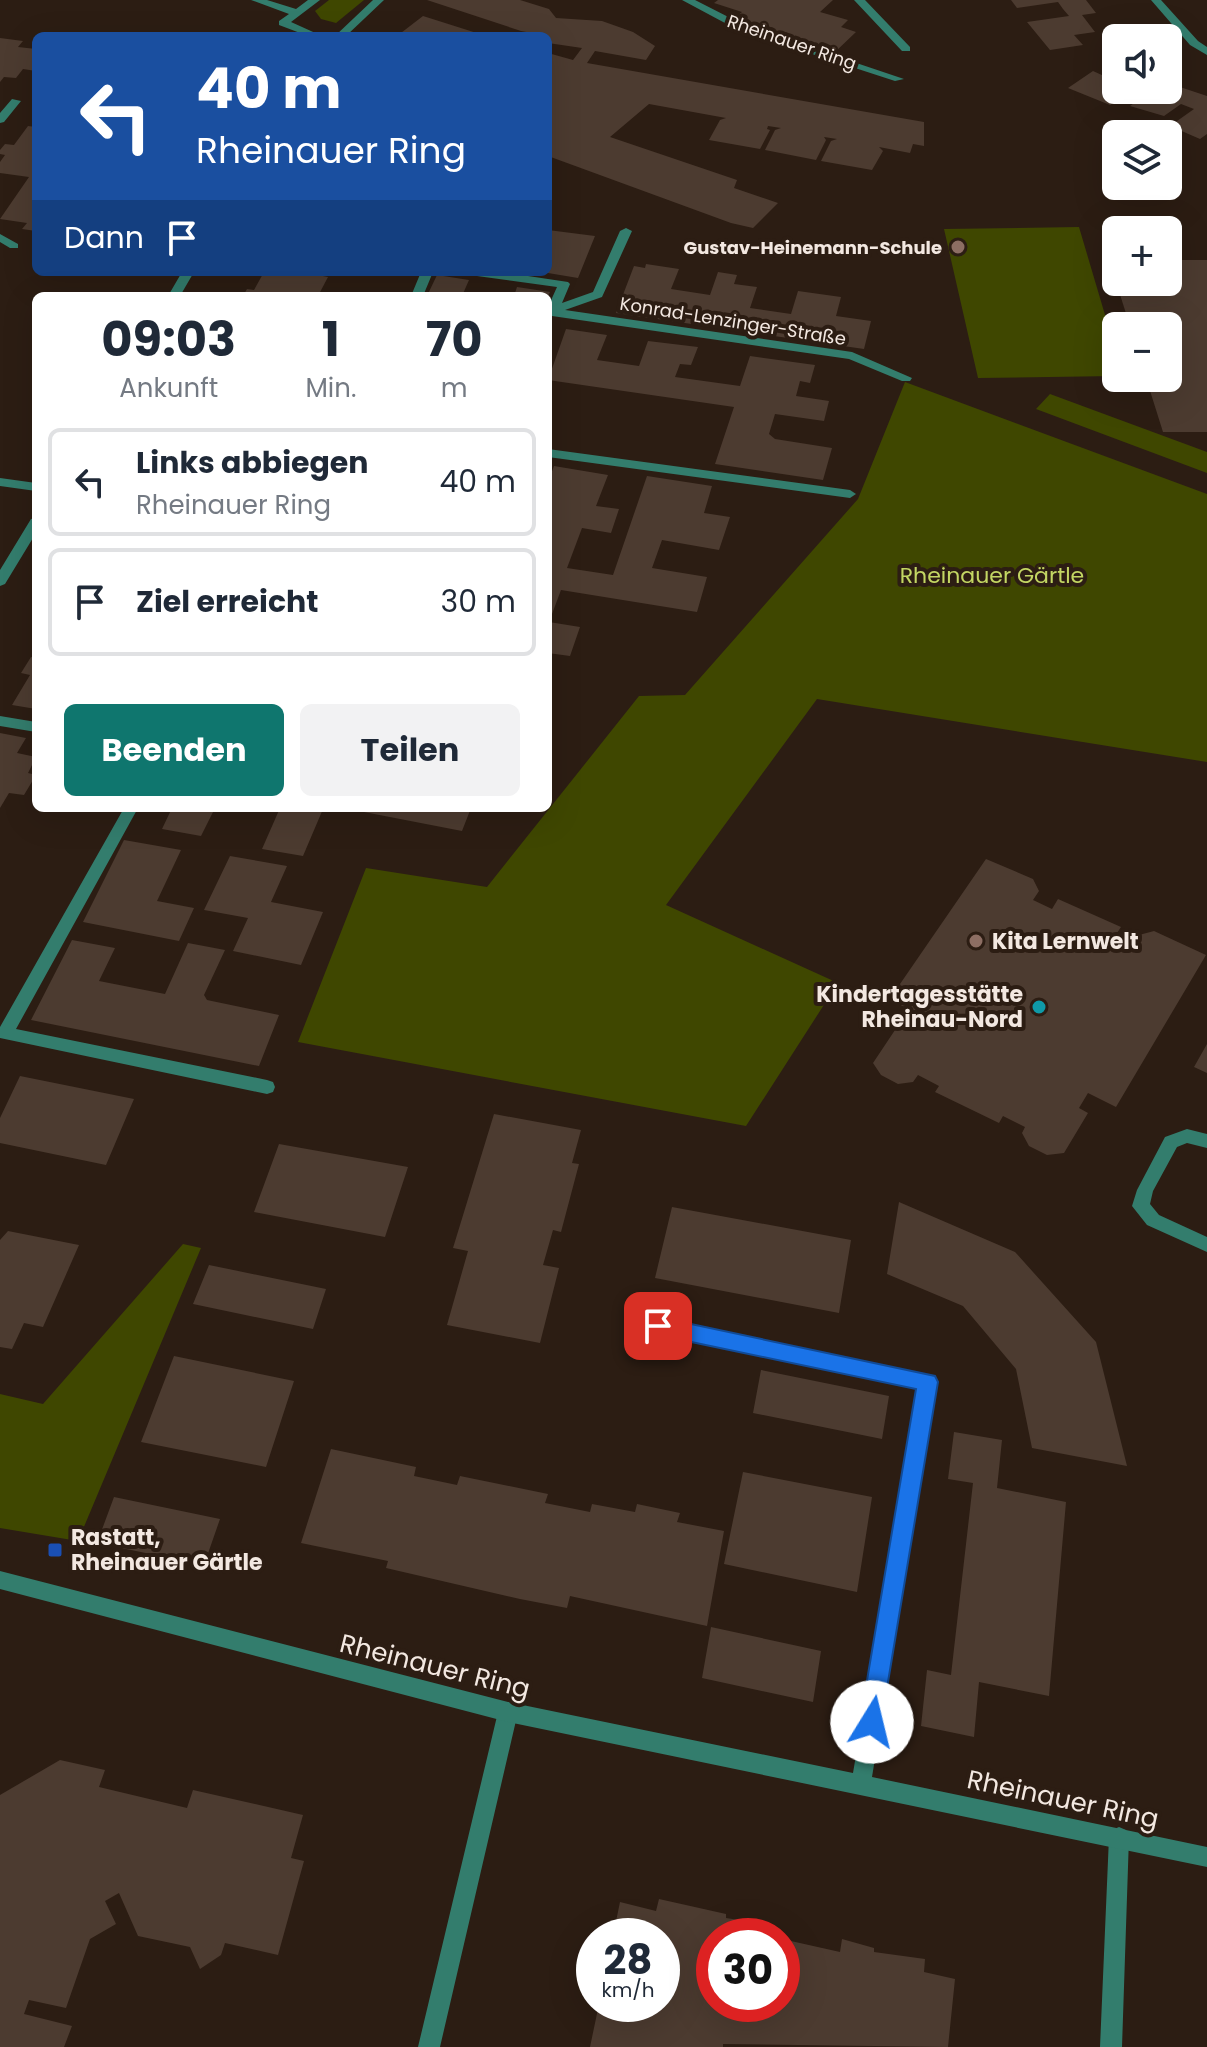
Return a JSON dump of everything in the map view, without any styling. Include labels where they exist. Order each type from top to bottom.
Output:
[{"type":"street","points":[[256,0],[298,13]]},
{"type":"street","points":[[307,32],[283,23],[315,0]]},
{"type":"street","points":[[344,32],[379,0]]},
{"type":"street","name":"Rheinauer Ring","points":[[687,0],[742,28],[899,79]]},
{"type":"street","points":[[859,0],[906,49]]},
{"type":"street","points":[[1156,0],[1194,43],[1207,52]]},
{"type":"street","points":[[0,120],[16,101]]},
{"type":"street","name":"Konrad-Lenzinger-Straße","points":[[552,315],[598,294],[626,231]]},
{"type":"street","points":[[0,237],[14,246]]},
{"type":"street","points":[[506,276],[564,284],[552,311]]},
{"type":"street","name":"Konrad-Lenzinger-Straße","points":[[552,316],[852,356],[906,378]]},
{"type":"street","points":[[552,454],[850,494]]},
{"type":"street","points":[[0,482],[32,486]]},
{"type":"street","points":[[0,581],[32,529]]},
{"type":"street","points":[[0,721],[32,726]]},
{"type":"street","points":[[129,812],[5,1033],[267,1087]]},
{"type":"street","points":[[1207,1141],[1187,1136],[1171,1142],[1145,1190],[1141,1206],[1153,1220],[1207,1245]]},
{"type":"street","points":[[658,1326],[928,1382],[861,1784]]},
{"type":"street","name":"Rheinauer Ring","points":[[0,1580],[508,1712],[1207,1857]]},
{"type":"street","points":[[429,2047],[508,1712]]},
{"type":"street","points":[[1111,2047],[1119,1837]]},
{"type":"green space","points":[[329,0],[364,0],[336,23],[321,19],[315,11]]},
{"type":"green space","points":[[1079,227],[1104,312],[1102,376],[978,378],[944,229]]},
{"type":"green space","name":"Rheinauer Gärtle","points":[[905,382],[1207,494],[1207,762],[817,699],[666,905],[838,983],[746,1126],[298,1042],[366,868],[487,887],[547,812],[552,812],[552,805],[639,696],[685,695],[858,499]]},
{"type":"green space","points":[[1050,394],[1207,452],[1207,473],[1036,409]]},
{"type":"green space","points":[[183,1244],[201,1248],[78,1541],[0,1528],[0,1394],[43,1404]]},
{"type":"building","points":[[427,0],[520,0],[549,9],[556,18],[602,21],[633,32],[655,46],[646,60],[595,51],[587,63],[924,122],[924,146],[913,144],[910,153],[879,147],[883,151],[872,170],[821,161],[831,141],[837,139],[824,137],[826,140],[816,160],[765,150],[775,130],[781,128],[768,126],[770,130],[760,149],[709,140],[720,120],[726,118],[649,104],[610,137],[737,180],[734,188],[778,203],[753,228],[731,223],[552,157],[552,54],[573,60],[582,48],[552,44],[552,32],[521,31]]},
{"type":"building","points":[[718,0],[833,0],[820,12],[848,20],[841,27],[856,32],[834,53],[735,18],[742,12],[714,3]]},
{"type":"building","points":[[1011,0],[1086,0],[1096,13],[1082,15],[1095,32],[1074,35],[1083,45],[1050,50],[1027,22],[1069,16],[1058,2],[1017,8]]},
{"type":"building","points":[[423,16],[474,32],[402,32]]},
{"type":"building","points":[[0,38],[23,41],[18,47],[32,49],[32,70],[23,69],[16,78],[4,77],[0,82]]},
{"type":"building","points":[[1093,71],[1102,75],[1102,102],[1068,88]]},
{"type":"building","points":[[1182,88],[1207,96],[1207,134],[1200,139],[1182,131],[1182,120],[1178,120],[1194,109],[1181,104]]},
{"type":"building","points":[[1133,104],[1181,104],[1164,116],[1130,106]]},
{"type":"building","points":[[28,126],[32,126],[32,230],[22,229],[27,223],[0,219],[29,177],[0,173],[0,162],[5,155],[0,154],[0,150],[5,144],[14,145]]},
{"type":"building","points":[[552,231],[595,236],[578,278],[552,274]]},
{"type":"building","points":[[1182,260],[1207,260],[1207,432],[1163,432],[1150,392],[1182,392],[1182,312],[1126,312],[1120,296],[1182,296]]},
{"type":"building","points":[[646,264],[679,269],[671,289],[710,295],[718,272],[737,275],[734,284],[757,287],[750,308],[791,314],[798,291],[841,297],[836,316],[871,321],[864,349],[616,313],[634,266],[645,268]]},
{"type":"building","points":[[262,276],[328,277],[320,292],[245,292],[247,289],[254,290]]},
{"type":"building","points":[[437,276],[469,280],[464,292],[429,292]]},
{"type":"building","points":[[517,287],[550,292],[515,292]]},
{"type":"building","points":[[566,329],[607,335],[597,360],[639,366],[648,341],[698,347],[691,365],[680,364],[675,377],[740,386],[750,356],[815,365],[810,383],[800,381],[796,396],[829,401],[824,421],[775,414],[769,434],[775,439],[832,448],[823,480],[715,464],[734,407],[552,381],[552,369]]},
{"type":"building","points":[[554,466],[608,475],[596,506],[619,509],[611,533],[582,528],[567,568],[613,575],[647,476],[712,486],[704,513],[730,517],[719,550],[662,540],[652,568],[707,577],[697,612],[561,590],[552,614]]},
{"type":"building","points":[[552,622],[580,627],[570,656],[552,654]]},
{"type":"building","points":[[32,657],[32,708],[12,705],[30,675],[21,673]]},
{"type":"building","points":[[0,733],[26,738],[17,753],[32,756],[28,773],[32,774],[32,782],[24,795],[9,793],[0,808]]},
{"type":"building","points":[[170,812],[213,812],[201,836],[162,829]]},
{"type":"building","points":[[278,812],[322,812],[303,856],[262,849]]},
{"type":"building","points":[[364,812],[469,812],[462,831]]},
{"type":"building","points":[[124,840],[181,850],[157,901],[194,908],[179,941],[83,922]]},
{"type":"building","points":[[230,856],[287,866],[271,902],[323,912],[301,965],[233,951],[248,918],[204,910]]},
{"type":"building","name":"Kindertagesstätte Rheinau-Nord","points":[[986,859],[1033,879],[1039,891],[1033,900],[1052,909],[1058,899],[1121,927],[1115,936],[1133,944],[1139,935],[1154,931],[1206,955],[1116,1107],[1088,1093],[1079,1108],[1088,1113],[1064,1153],[1047,1155],[1029,1146],[1022,1133],[1025,1127],[1003,1116],[999,1123],[935,1092],[939,1086],[918,1075],[913,1082],[898,1084],[881,1075],[873,1063],[899,1024],[908,1028],[918,1013],[889,1000]]},
{"type":"building","points":[[72,940],[115,948],[99,981],[165,994],[188,943],[225,950],[204,995],[207,1000],[279,1015],[259,1066],[31,1020]]},
{"type":"building","points":[[1207,1044],[1207,1073],[1194,1067]]},
{"type":"building","points":[[20,1076],[134,1099],[106,1165],[0,1143],[0,1118]]},
{"type":"building","points":[[494,1114],[581,1130],[572,1163],[579,1164],[561,1232],[553,1230],[543,1265],[559,1268],[540,1343],[447,1325],[468,1251],[453,1248]]},
{"type":"building","points":[[279,1144],[408,1167],[385,1237],[254,1212]]},
{"type":"building","points":[[899,1202],[1015,1252],[1096,1342],[1127,1466],[1032,1448],[1016,1369],[963,1306],[887,1274]]},
{"type":"building","points":[[672,1207],[851,1240],[839,1313],[655,1278]]},
{"type":"building","points":[[8,1231],[79,1245],[43,1327],[24,1323],[12,1349],[0,1347],[0,1240]]},
{"type":"building","points":[[209,1265],[326,1289],[313,1329],[193,1304]]},
{"type":"building","points":[[174,1356],[294,1381],[266,1467],[141,1442]]},
{"type":"building","points":[[761,1370],[889,1396],[882,1439],[753,1413]]},
{"type":"building","points":[[954,1432],[1002,1440],[997,1488],[1066,1502],[1049,1696],[979,1682],[974,1737],[921,1726],[927,1670],[951,1675],[973,1483],[948,1479]]},
{"type":"building","points":[[331,1449],[416,1467],[414,1476],[457,1485],[460,1476],[548,1494],[545,1503],[590,1512],[592,1504],[635,1512],[637,1504],[680,1513],[677,1522],[724,1531],[707,1626],[570,1596],[567,1608],[520,1599],[386,1568],[388,1561],[301,1543]]},
{"type":"building","points":[[743,1472],[872,1497],[857,1592],[724,1564]]},
{"type":"building","points":[[114,1497],[220,1519],[204,1565],[97,1543]]},
{"type":"building","points":[[711,1627],[821,1651],[813,1702],[702,1678]]},
{"type":"building","points":[[60,1760],[105,1770],[99,1787],[187,1808],[193,1790],[303,1815],[291,1858],[304,1861],[278,1955],[225,1943],[221,1955],[200,1969],[190,1947],[138,1936],[119,1893],[105,1901],[116,1924],[90,1939],[66,2008],[29,2000],[24,2014],[72,2026],[64,2047],[0,2047],[0,1795]]},
{"type":"building","points":[[659,1899],[726,1914],[726,1918],[696,1918],[696,2022],[800,2022],[800,1943],[840,1952],[842,1939],[874,1948],[874,1952],[925,1959],[924,1972],[955,1979],[948,2047],[723,2044],[723,2047],[590,2047],[595,2022],[680,2022],[680,1918],[617,1918],[620,1902],[656,1911]]},
{"type":"place","name":"Gustav-Heinemann-Schule","points":[[958,247]]},
{"type":"place","name":"Kita Lernwelt","points":[[976,941]]},
{"type":"place","name":"Kindertagesstätte Rheinau-Nord","points":[[1039,1007]]},
{"type":"place","name":"Rastatt, Rheinauer Gärtle","points":[[55,1550]]},
{"type":"route","points":[[658,1326],[928,1382],[872,1722]]}]
